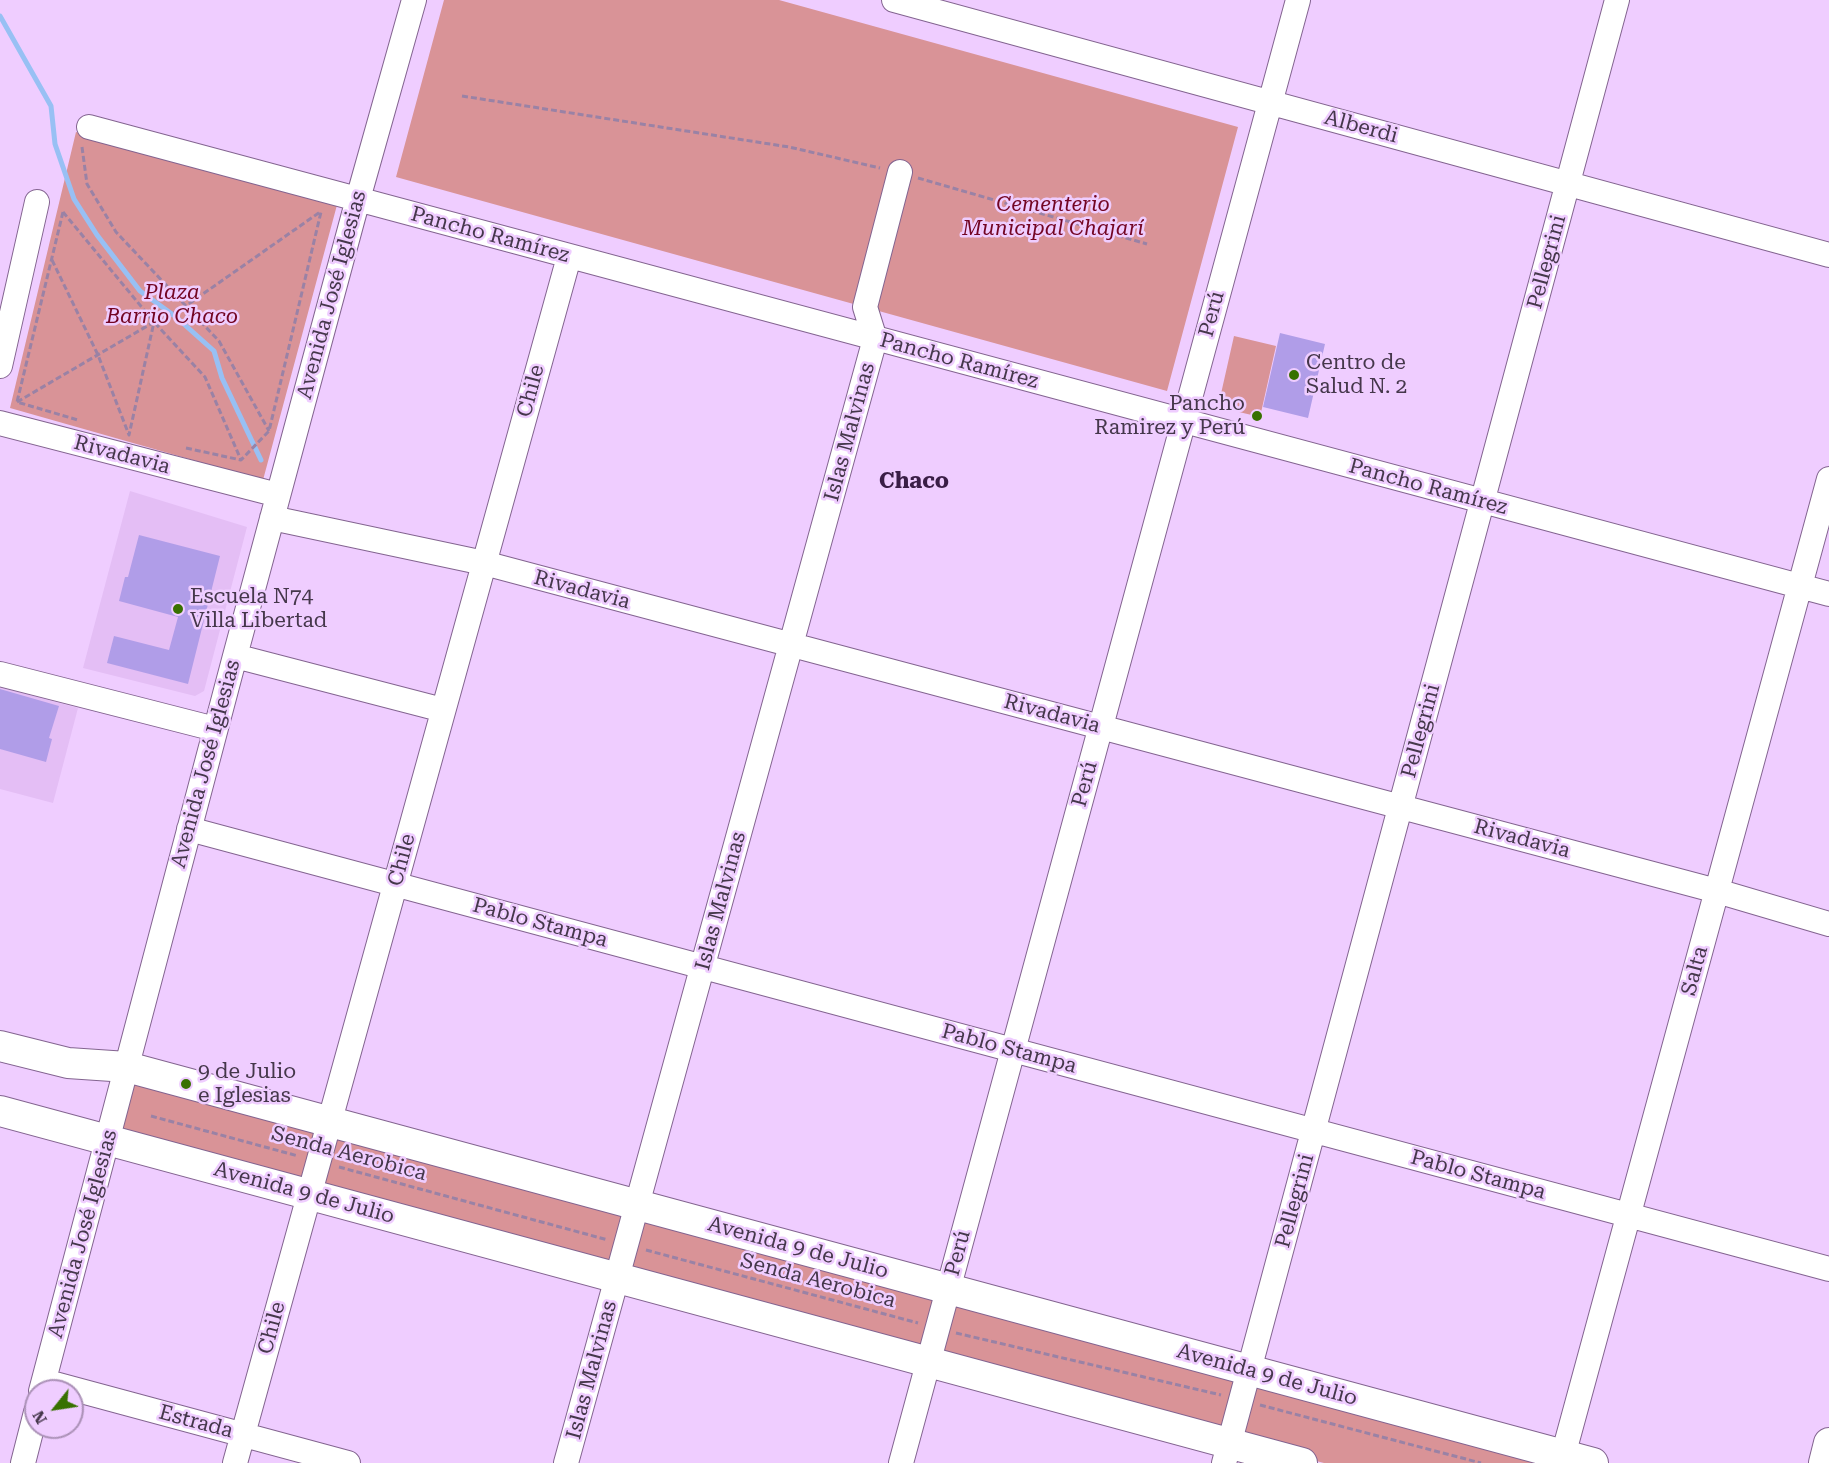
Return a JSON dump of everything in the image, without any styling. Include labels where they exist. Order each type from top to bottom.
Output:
[{"type":"main road","name":"Avenida 9 de Julio","points":[[0,1046],[68,1063],[127,1067],[1249,1370],[1562,1459],[1593,1463]]},
{"type":"main road","name":"Avenida 9 de Julio","points":[[0,1112],[929,1362],[1227,1453],[1302,1463]]},
{"type":"main road","points":[[1824,1463],[1829,1443]]},
{"type":"street","name":"Avenida José Iglesias","points":[[45,1379],[215,729],[414,0]]},
{"type":"street","name":"Alberdi","points":[[894,0],[959,9],[1270,102],[1829,255]]},
{"type":"street","name":"Perú","points":[[902,1463],[1298,0]]},
{"type":"street","name":"Pellegrini","points":[[1227,1453],[1617,0]]},
{"type":"street","name":"Pancho Ramírez","points":[[86,137],[358,199],[1829,594]]},
{"type":"street","points":[[875,339],[865,307],[900,172]]},
{"type":"street","points":[[0,366],[37,202]]},
{"type":"street","name":"Chile","points":[[235,1463],[568,257]]},
{"type":"street","name":"Islas Malvinas","points":[[566,1463],[875,339]]},
{"type":"street","name":"Rivadavia","points":[[0,423],[275,507],[1717,891],[1829,924]]},
{"type":"street","name":"Salta","points":[[1562,1459],[1829,479]]},
{"type":"street","points":[[235,656],[443,710]]},
{"type":"street","points":[[0,674],[215,729]]},
{"type":"street","name":"Pablo Stampa","points":[[189,829],[1829,1269]]},
{"type":"street","name":"Estrada","points":[[84,1396],[348,1463]]},
{"type":"street","points":[[23,1463],[29,1439]]},
{"type":"path","points":[[462,96],[789,147],[900,172],[1147,244]]},
{"type":"path","points":[[86,137],[87,184],[116,232],[219,341],[269,431]]},
{"type":"path","points":[[309,209],[321,212]]},
{"type":"path","points":[[17,402],[63,212],[154,322],[205,377],[241,460]]},
{"type":"path","points":[[17,402],[185,306],[321,212]]},
{"type":"path","points":[[241,460],[269,431],[321,212]]},
{"type":"path","points":[[51,259],[98,355],[129,435]]},
{"type":"path","points":[[129,435],[154,322]]},
{"type":"path","points":[[17,402],[84,422]]},
{"type":"path","points":[[117,432],[129,435]]},
{"type":"path","points":[[185,448],[241,460]]},
{"type":"path","name":"Senda Aerobica","points":[[151,1116],[938,1329],[1242,1400],[1481,1463]]},
{"type":"shaded area","points":[[130,491],[247,527],[204,691],[195,696],[83,668]]},
{"type":"shaded area","points":[[0,687],[78,708],[53,803],[0,789]]},
{"type":"green space","name":"Cementerio Municipal Chajarí","points":[[444,0],[779,0],[1238,127],[1167,391],[396,177]]},
{"type":"green space","name":"Plaza Barrio Chaco","points":[[76,132],[337,205],[263,480],[10,408]]},
{"type":"green space","points":[[1234,336],[1276,346],[1260,417],[1218,407]]},
{"type":"green space","points":[[134,1076],[318,1128],[302,1185],[119,1136]]},
{"type":"green space","points":[[337,1134],[627,1210],[613,1269],[320,1190]]},
{"type":"green space","points":[[643,1215],[938,1294],[924,1354],[628,1272]]},
{"type":"green space","points":[[954,1299],[1241,1375],[1225,1435],[939,1357]]},
{"type":"green space","points":[[1253,1379],[1553,1463],[1324,1463],[1237,1440]]},
{"type":"building","name":"Centro de Salud N. 2","points":[[1280,333],[1325,344],[1308,418],[1263,407]]},
{"type":"building","name":"Escuela N74 Villa Libertad","points":[[139,535],[220,556],[188,684],[107,663],[114,636],[169,650],[178,617],[119,601]]},
{"type":"building","points":[[0,689],[59,706],[49,738],[52,739],[46,762],[0,749]]},
{"type":"waterway","points":[[0,16],[51,106],[55,144],[74,199],[97,235],[140,291],[176,317],[214,351],[222,378],[261,460]]},
{"type":"place","name":"Centro de Salud N. 2","points":[[1294,375]]},
{"type":"place","name":"Pancho Ramirez y Perú","points":[[1257,416]]},
{"type":"place","name":"Escuela N74 Villa Libertad","points":[[178,609]]},
{"type":"place","name":"9 de Julio e Iglesias","points":[[186,1084]]},
{"type":"district","name":"Chaco","points":[[914,482]]}]
